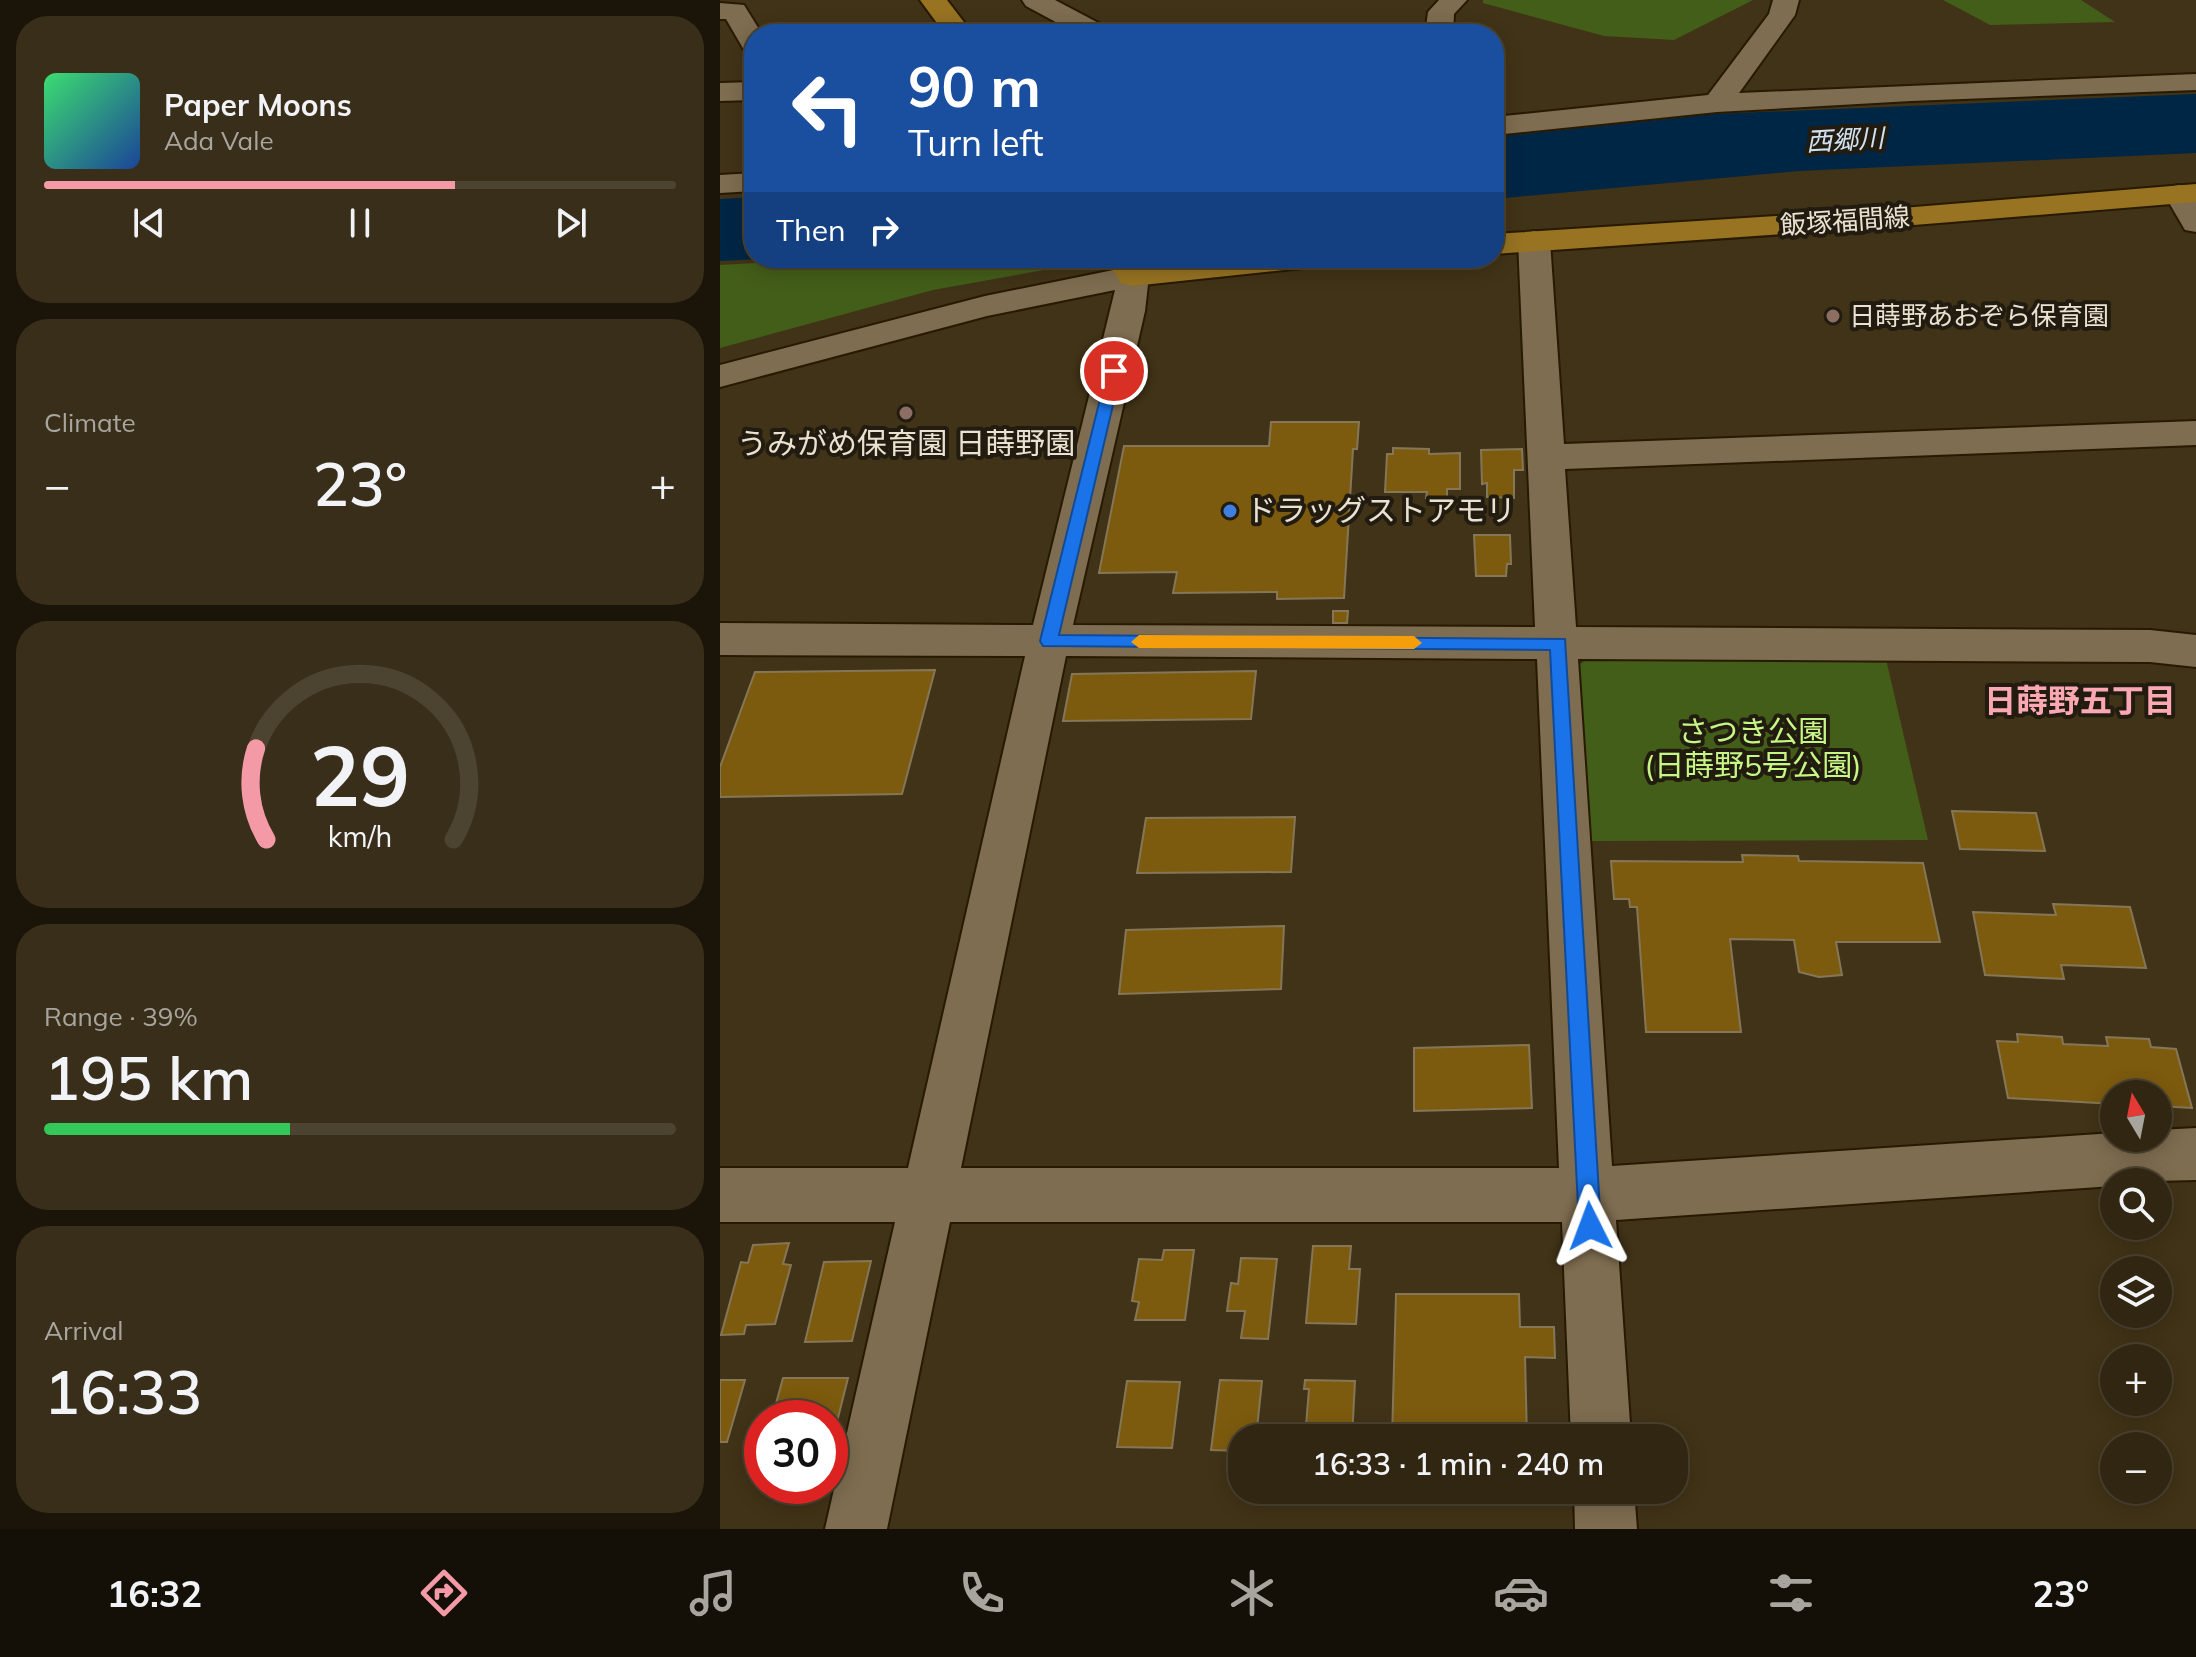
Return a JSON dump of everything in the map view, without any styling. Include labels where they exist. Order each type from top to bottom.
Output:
[{"type":"main road","points":[[933,0],[951,24]]},
{"type":"main road","name":"飯塚福間線","points":[[1504,243],[1902,217],[2187,194]]},
{"type":"street","points":[[1035,0],[1079,24]]},
{"type":"street","points":[[1440,24],[1441,12],[1454,0]]},
{"type":"street","points":[[1717,103],[1782,15],[1786,0]]},
{"type":"street","points":[[720,11],[735,11],[744,27]]},
{"type":"street","points":[[1504,125],[1717,103],[1911,92],[2196,82]]},
{"type":"street","points":[[720,92],[744,91]]},
{"type":"street","points":[[720,184],[744,183]]},
{"type":"street","points":[[2187,194],[2196,223]]},
{"type":"street","points":[[1534,241],[1559,643],[1600,1424]]},
{"type":"street","points":[[720,376],[1123,268]]},
{"type":"street","points":[[856,1529],[1049,641],[1128,311],[1127,268]]},
{"type":"street","points":[[1547,457],[2196,433]]},
{"type":"street","points":[[720,639],[2150,646],[2196,651]]},
{"type":"street","points":[[720,1195],[1588,1195],[2196,1154]]},
{"type":"street","points":[[1605,1504],[1606,1529]]},
{"type":"green space","points":[[1483,0],[1753,0],[1674,40],[1604,36],[1483,3]]},
{"type":"green space","points":[[1943,0],[2081,0],[2115,22],[1990,25]]},
{"type":"green space","points":[[744,264],[744,268],[1055,268],[933,290],[720,348],[720,265]]},
{"type":"green space","name":"さつき公園 (日蒔野5号公園)","points":[[1589,657],[1886,659],[1928,840],[1589,841],[1577,667]]},
{"type":"water","name":"西郷川","points":[[2196,94],[2196,153],[1799,171],[1504,198],[1504,136],[1715,114]]},
{"type":"water","points":[[744,198],[744,260],[720,261],[720,199]]},
{"type":"building","name":"ドラッグストアモリ","points":[[1271,422],[1359,422],[1357,449],[1353,449],[1344,598],[1277,599],[1277,592],[1173,593],[1177,572],[1099,573],[1124,446],[1269,446]]},
{"type":"building","points":[[1393,448],[1429,449],[1429,454],[1460,453],[1460,489],[1447,489],[1447,498],[1426,498],[1427,492],[1385,492],[1387,454],[1393,454]]},
{"type":"building","points":[[1522,449],[1523,470],[1514,470],[1514,498],[1487,497],[1487,483],[1482,484],[1481,450]]},
{"type":"building","points":[[1474,535],[1510,535],[1511,564],[1507,564],[1506,576],[1476,576]]},
{"type":"building","points":[[1333,611],[1348,611],[1347,623],[1333,623]]},
{"type":"building","points":[[935,670],[902,794],[720,797],[720,767],[755,672]]},
{"type":"building","points":[[1256,671],[1251,719],[1063,721],[1072,674]]},
{"type":"building","points":[[1952,811],[2036,813],[2045,851],[1960,849]]},
{"type":"building","points":[[1295,817],[1291,872],[1137,873],[1146,818]]},
{"type":"building","points":[[1742,855],[1798,856],[1799,861],[1923,863],[1940,942],[1836,942],[1842,975],[1819,977],[1799,972],[1794,940],[1730,939],[1741,1032],[1646,1032],[1637,907],[1630,907],[1629,899],[1614,899],[1611,861],[1743,862]]},
{"type":"building","points":[[2053,904],[2130,907],[2146,968],[2061,965],[2064,979],[1985,975],[1973,912],[2056,915]]},
{"type":"building","points":[[1284,926],[1281,989],[1119,994],[1126,930]]},
{"type":"building","points":[[2017,1034],[2062,1037],[2063,1044],[2108,1046],[2106,1037],[2149,1039],[2151,1047],[2176,1049],[2192,1108],[2172,1107],[2172,1080],[2100,1080],[2100,1103],[2008,1098],[1997,1041],[2018,1042]]},
{"type":"building","points":[[1529,1045],[1532,1108],[1414,1111],[1414,1048]]},
{"type":"building","points":[[789,1243],[783,1264],[791,1265],[775,1324],[746,1325],[744,1334],[721,1335],[741,1262],[748,1263],[753,1245]]},
{"type":"building","points":[[1313,1246],[1351,1246],[1349,1269],[1360,1269],[1356,1324],[1306,1323]]},
{"type":"building","points":[[1164,1250],[1194,1250],[1185,1320],[1135,1320],[1139,1302],[1132,1301],[1139,1259],[1162,1260]]},
{"type":"building","points":[[1241,1258],[1277,1259],[1268,1339],[1241,1338],[1245,1311],[1227,1311],[1231,1283],[1238,1284]]},
{"type":"building","points":[[871,1261],[852,1341],[805,1342],[824,1262]]},
{"type":"building","points":[[1396,1294],[1519,1294],[1520,1327],[1554,1327],[1555,1358],[1525,1357],[1527,1424],[1392,1424]]},
{"type":"building","points":[[783,1378],[848,1378],[842,1400],[777,1400]]},
{"type":"building","points":[[720,1380],[745,1380],[727,1442],[720,1442]]},
{"type":"building","points":[[1220,1380],[1262,1381],[1257,1424],[1228,1424],[1228,1451],[1211,1450]]},
{"type":"building","points":[[1305,1380],[1355,1381],[1353,1424],[1306,1424],[1309,1389],[1304,1389]]},
{"type":"building","points":[[1127,1381],[1180,1382],[1172,1448],[1117,1447]]},
{"type":"slow traffic","points":[[1139,642],[1414,643]]},
{"type":"place","name":"日蒔野あおぞら保育園","points":[[1833,316]]},
{"type":"place","name":"うみがめ保育園 日蒔野園","points":[[906,413]]},
{"type":"place","name":"ドラッグストアモリ","points":[[1230,511]]},
{"type":"district","name":"日蒔野五丁目","points":[[2080,701]]},
{"type":"route","points":[[1114,371],[1049,641],[1559,643],[1590,1226]]}]
